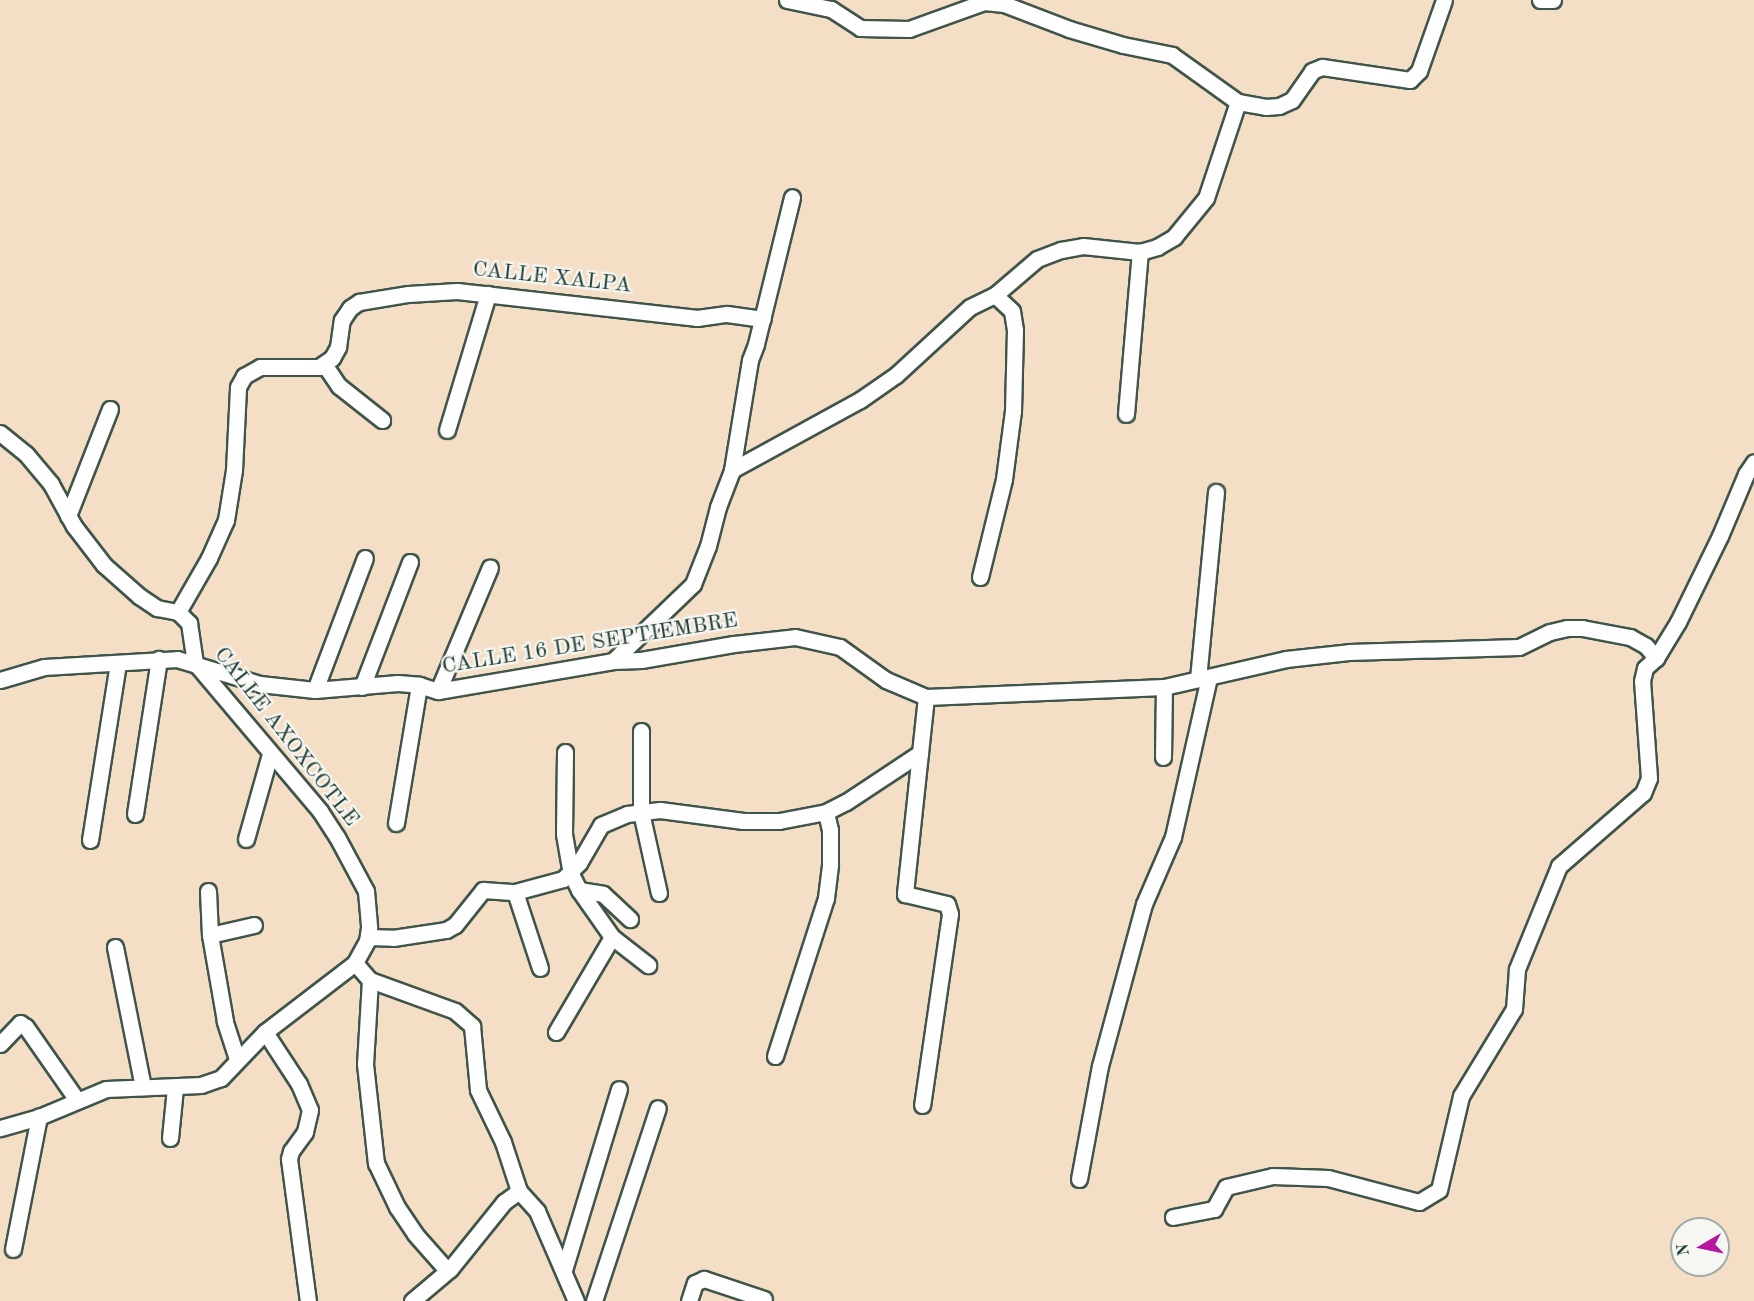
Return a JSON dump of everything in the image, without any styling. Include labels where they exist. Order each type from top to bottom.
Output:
[{"type":"street","points":[[787,0],[831,5],[860,28],[909,28],[984,2],[1004,4],[1069,29],[1123,45],[1172,55],[1238,102],[1259,107],[1279,106],[1292,100],[1312,71],[1322,67],[1410,80],[1419,71],[1444,0]]},
{"type":"street","points":[[1540,0],[1553,0]]},
{"type":"street","points":[[732,470],[860,400],[896,375],[970,307],[995,295],[1037,259],[1061,250],[1083,246],[1140,252],[1157,247],[1174,237],[1206,198],[1238,102]]},
{"type":"street","points":[[613,661],[693,584],[732,470],[750,360],[763,319],[792,197]]},
{"type":"street","points":[[1126,414],[1140,252]]},
{"type":"street","name":"CALLE XALPA","points":[[324,364],[332,358],[338,347],[342,320],[350,308],[358,302],[418,293],[457,291],[697,318],[727,314],[763,319]]},
{"type":"street","points":[[447,430],[488,294]]},
{"type":"street","points":[[980,577],[1004,479],[1014,411],[1015,330],[1012,311],[995,295]]},
{"type":"street","points":[[0,433],[26,454],[51,484],[68,516],[104,565],[158,608],[178,612],[209,558],[226,520],[234,470],[238,387],[244,376],[260,367],[319,367],[324,364],[339,386],[382,420]]},
{"type":"street","points":[[68,516],[110,409]]},
{"type":"street","points":[[1173,1217],[1214,1209],[1226,1187],[1273,1176],[1328,1178],[1419,1202],[1439,1190],[1461,1096],[1514,1009],[1516,969],[1559,866],[1643,794],[1649,778],[1642,681],[1646,668],[1656,658],[1678,622],[1746,474],[1754,462]]},
{"type":"street","points":[[1079,1179],[1100,1066],[1144,904],[1173,837],[1203,678],[1216,492]]},
{"type":"street","points":[[315,690],[365,558]]},
{"type":"street","points":[[362,687],[410,562]]},
{"type":"street","points":[[438,691],[490,567]]},
{"type":"street","name":"CALLE AXOXCOTLE","points":[[178,612],[189,623],[195,663],[320,811],[337,837],[366,891],[369,937]]},
{"type":"street","points":[[922,1105],[950,914],[947,904],[905,894],[926,697],[1164,687],[1286,659],[1349,652],[1518,647],[1550,632],[1567,628],[1581,628],[1630,637],[1646,646],[1656,658]]},
{"type":"street","name":"CALLE 16 DE SEPTIEMBRE","points":[[0,680],[38,668],[177,658],[260,684],[315,690],[398,683],[419,685],[438,691],[613,661],[641,660],[734,644],[795,637],[840,647],[886,680],[926,697]]},
{"type":"street","points":[[135,814],[159,660]]},
{"type":"street","points":[[90,840],[118,663]]},
{"type":"street","points":[[396,823],[419,685]]},
{"type":"street","points":[[1163,757],[1164,687]]},
{"type":"street","points":[[641,731],[641,812],[659,893]]},
{"type":"street","points":[[565,752],[564,834],[570,874],[612,937],[648,965]]},
{"type":"street","points":[[0,1128],[39,1117],[106,1089],[175,1088],[201,1085],[221,1078],[265,1032],[355,963],[369,937],[393,938],[446,930],[455,925],[483,890],[515,892],[555,883],[570,874],[602,825],[612,819],[660,810],[743,821],[779,821],[826,812],[846,802],[920,753]]},
{"type":"street","points":[[246,839],[270,754]]},
{"type":"street","points":[[775,1056],[826,898],[830,864],[830,830],[826,812]]},
{"type":"street","points":[[579,890],[603,894],[630,919]]},
{"type":"street","points":[[208,891],[210,935],[225,1021],[237,1059]]},
{"type":"street","points":[[515,892],[540,968]]},
{"type":"street","points":[[210,935],[254,925]]},
{"type":"street","points":[[556,1032],[612,937]]},
{"type":"street","points":[[115,947],[143,1088]]},
{"type":"street","points":[[355,963],[370,980],[455,1011],[472,1026],[478,1090],[503,1142],[519,1191],[537,1211],[576,1301]]},
{"type":"street","points":[[370,980],[365,1065],[376,1163],[397,1208],[415,1234],[446,1269],[450,1269]]},
{"type":"street","points":[[0,1044],[20,1023],[26,1026],[77,1100]]},
{"type":"street","points":[[265,1032],[299,1084],[310,1110],[305,1132],[291,1151],[289,1159],[308,1301]]},
{"type":"street","points":[[170,1138],[175,1088]]},
{"type":"street","points":[[564,1270],[620,1089]]},
{"type":"street","points":[[594,1301],[658,1108]]},
{"type":"street","points":[[13,1249],[39,1117]]},
{"type":"street","points":[[412,1301],[450,1269],[504,1202],[519,1191]]},
{"type":"street","points":[[689,1301],[695,1283],[704,1279],[764,1299]]}]
